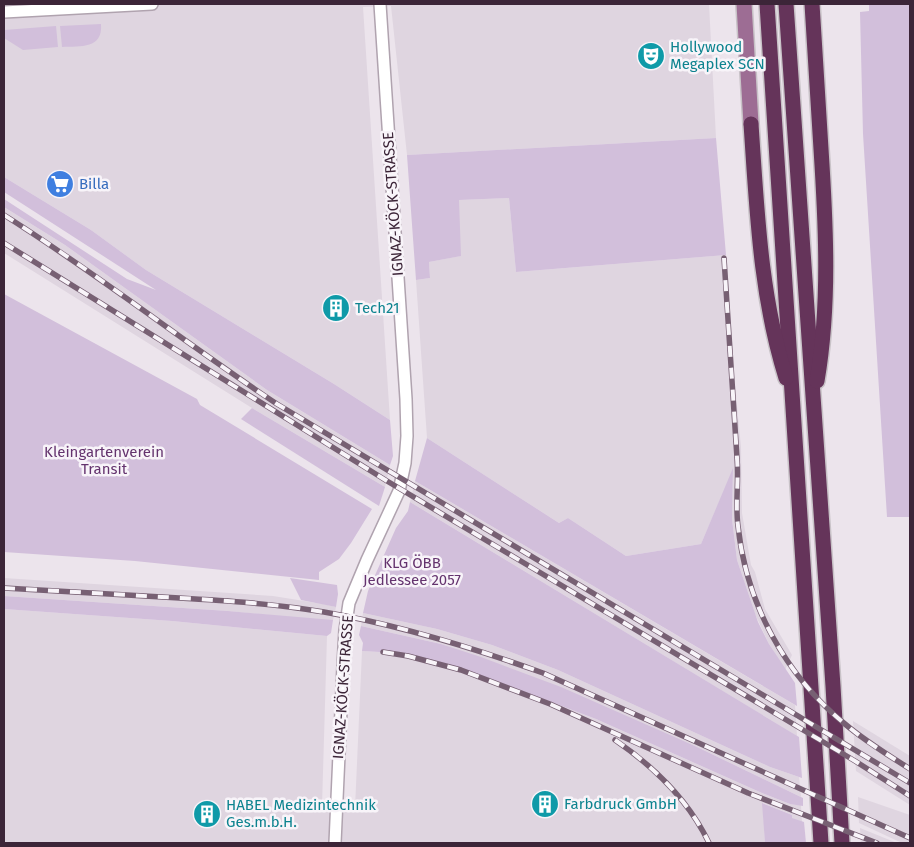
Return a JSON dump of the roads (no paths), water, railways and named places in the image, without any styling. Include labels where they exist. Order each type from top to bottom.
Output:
[{"type":"highway","points":[[812,4],[824,196],[825,248],[822,356],[813,407]]},
{"type":"highway","points":[[767,9],[794,400],[821,843]]},
{"type":"highway","points":[[786,9],[833,686],[842,843]]},
{"type":"highway","points":[[751,124],[760,248],[766,298],[776,345],[794,400]]},
{"type":"main road","points":[[744,4],[751,124]]},
{"type":"street","points":[[4,12],[152,4]]},
{"type":"street","name":"IGNAZ-KÖCK-STRASSE","points":[[335,843],[345,630],[349,603],[399,491],[405,463],[407,436],[380,4]]},
{"type":"railway","points":[[4,215],[277,404],[910,783]]},
{"type":"railway","points":[[4,243],[387,481],[855,761],[910,796]]},
{"type":"railway","points":[[724,258],[737,467],[737,518],[742,555],[750,583],[772,636],[804,683],[824,705],[853,730],[910,769]]},
{"type":"railway","points":[[4,588],[203,599],[284,606],[352,617],[435,638],[543,673],[910,838]]},
{"type":"railway","points":[[383,652],[408,656],[461,670],[550,704],[748,793],[877,843]]},
{"type":"railway","points":[[615,740],[643,761],[669,785],[691,813],[709,843]]},
{"type":"place","name":"Hollywood Megaplex SCN","points":[[651,56]]},
{"type":"place","name":"Billa","points":[[60,184]]},
{"type":"place","name":"Tech21","points":[[336,308]]},
{"type":"place","name":"Farbdruck GmbH","points":[[545,804]]},
{"type":"place","name":"HABEL Medizintechnik Ges.m.b.H.","points":[[207,814]]},
{"type":"park label","name":"Kleingartenverein Transit","points":[[104,460]]},
{"type":"park label","name":"KLG ÖBB Jedlessee 2057","points":[[412,572]]}]
